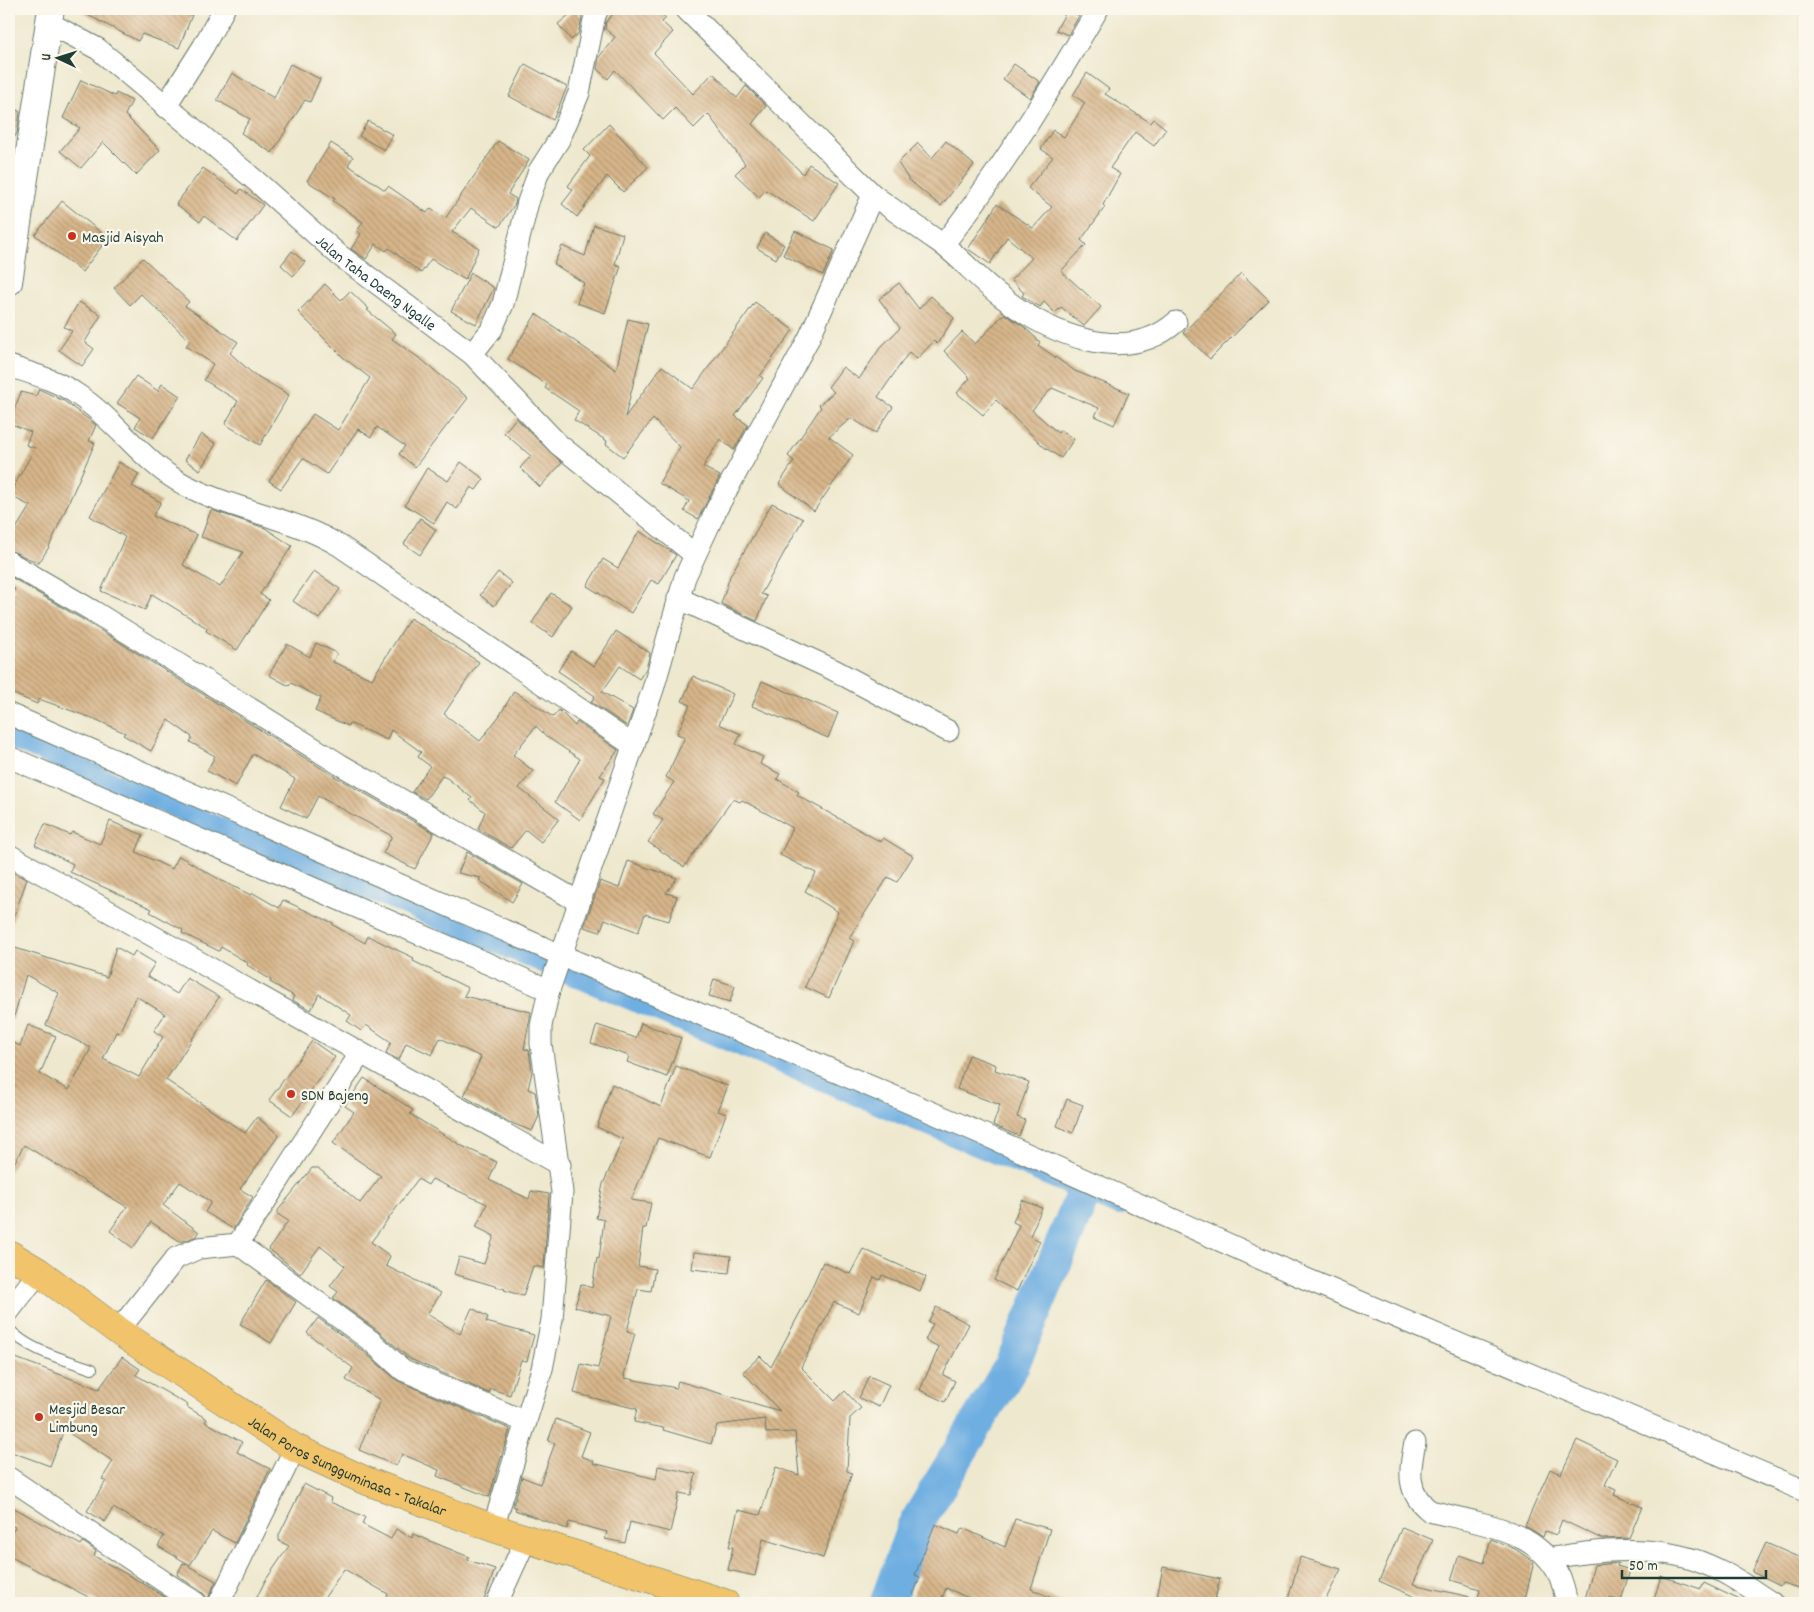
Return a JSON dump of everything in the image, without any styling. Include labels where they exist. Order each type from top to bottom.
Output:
[{"type":"highway","name":"Jalan Poros Sungguminasa - Takalar","points":[[9,1254],[39,1272],[118,1331],[295,1448],[364,1480],[493,1528],[725,1603]]},
{"type":"street","points":[[165,107],[224,9]]},
{"type":"street","points":[[472,354],[492,329],[503,304],[528,202],[539,171],[560,138],[580,93],[595,15],[598,9]]},
{"type":"street","points":[[686,9],[873,195],[917,229],[943,244],[1001,297],[1047,327],[1084,340],[1130,343],[1151,338],[1168,330],[1176,322]]},
{"type":"street","points":[[943,244],[978,200],[1029,125],[1098,9]]},
{"type":"street","points":[[9,282],[50,16]]},
{"type":"street","name":"Jalan Taha Daeng Ngalle","points":[[50,16],[98,49],[165,107],[256,181],[339,255],[472,354],[558,444],[694,554]]},
{"type":"street","points":[[493,1528],[542,1369],[552,1320],[562,1192],[560,1166],[541,1044],[541,1026],[550,987],[562,958],[579,902],[653,689],[678,598],[694,554],[809,338],[873,195]]},
{"type":"street","points":[[9,366],[59,383],[79,395],[163,471],[185,485],[228,503],[302,526],[340,546],[634,746]]},
{"type":"street","points":[[9,562],[93,611],[341,765],[579,902]]},
{"type":"street","points":[[678,598],[834,670],[948,731]]},
{"type":"street","points":[[9,714],[562,958],[978,1132],[1297,1276],[1805,1492]]},
{"type":"street","points":[[9,757],[550,987]]},
{"type":"street","points":[[9,855],[560,1166]]},
{"type":"street","points":[[238,1244],[360,1054]]},
{"type":"street","points":[[118,1331],[176,1258],[199,1248],[238,1244],[371,1341],[402,1370],[526,1422]]},
{"type":"street","points":[[9,1311],[39,1272]]},
{"type":"street","points":[[1415,1443],[1409,1467],[1411,1486],[1420,1503],[1430,1511],[1510,1532],[1536,1545],[1560,1577],[1567,1603]]},
{"type":"street","points":[[219,1603],[295,1448]]},
{"type":"street","points":[[9,1478],[196,1603]]},
{"type":"street","points":[[497,1603],[526,1539]]},
{"type":"street","points":[[1548,1559],[1590,1551],[1642,1551],[1675,1554],[1704,1563],[1772,1603]]},
{"type":"lane","points":[[9,1329],[38,1349],[92,1369]]},
{"type":"building","points":[[76,9],[175,9],[192,15],[179,48],[142,34],[138,41]]},
{"type":"building","points":[[617,9],[655,9],[666,18],[662,22],[673,32],[654,53],[693,94],[713,73],[737,98],[746,86],[766,106],[752,124],[803,174],[809,164],[839,183],[814,221],[766,190],[759,197],[735,174],[745,164],[708,114],[694,128],[675,108],[663,120],[615,70],[608,79],[597,69],[599,57],[615,37],[605,29],[606,22]]},
{"type":"building","points":[[575,10],[582,18],[578,34],[571,40],[558,24]]},
{"type":"building","points":[[1067,10],[1079,16],[1068,35],[1056,30]]},
{"type":"building","points":[[290,64],[320,79],[310,102],[305,100],[272,153],[241,133],[250,119],[217,100],[232,73],[274,98]]},
{"type":"building","points":[[525,64],[567,87],[553,120],[509,96]]},
{"type":"building","points":[[1014,64],[1040,82],[1030,98],[1003,79]]},
{"type":"building","points":[[1087,73],[1109,89],[1105,94],[1151,123],[1154,119],[1166,129],[1154,146],[1135,132],[1110,168],[1120,174],[1103,205],[1105,207],[1081,240],[1086,245],[1061,271],[1101,307],[1084,326],[1061,307],[1055,313],[1044,302],[1040,307],[1022,296],[1024,293],[1011,280],[1032,258],[1007,237],[990,264],[968,249],[997,204],[1033,228],[1052,207],[1028,188],[1053,157],[1041,149],[1053,130],[1064,137],[1085,103],[1073,95]]},
{"type":"building","points":[[81,80],[115,96],[116,93],[132,101],[125,115],[160,150],[136,175],[103,142],[81,168],[60,151],[80,128],[63,118]]},
{"type":"building","points":[[9,105],[20,112],[17,133],[9,147]]},
{"type":"building","points":[[368,121],[393,135],[384,150],[359,136]]},
{"type":"building","points":[[609,124],[648,167],[623,192],[607,176],[577,217],[562,204],[573,190],[568,186],[590,156],[584,150]]},
{"type":"building","points":[[498,141],[529,160],[508,194],[516,199],[515,204],[499,227],[471,208],[452,232],[479,248],[465,280],[431,259],[421,273],[389,248],[386,251],[376,244],[366,259],[351,249],[361,234],[357,231],[363,222],[333,201],[335,199],[307,181],[331,143],[353,157],[348,165],[385,190],[388,186],[427,213],[431,208],[445,219]]},
{"type":"building","points":[[946,141],[974,165],[941,206],[909,180],[898,163],[918,143],[932,158]]},
{"type":"building","points":[[203,168],[238,194],[241,189],[263,205],[237,241],[204,216],[200,222],[176,204]]},
{"type":"building","name":"Masjid Aisyah","points":[[62,201],[108,238],[82,272],[35,235]]},
{"type":"building","points":[[594,225],[623,234],[615,264],[621,266],[605,313],[577,303],[584,283],[554,264],[562,246],[585,256]]},
{"type":"building","points":[[795,231],[834,250],[823,275],[783,255]]},
{"type":"building","points":[[765,233],[784,245],[776,259],[757,248]]},
{"type":"building","points":[[292,251],[305,262],[293,276],[281,265]]},
{"type":"building","points":[[143,258],[189,302],[185,306],[238,342],[230,353],[252,373],[289,395],[260,445],[225,424],[238,401],[204,380],[213,364],[186,346],[190,341],[141,294],[130,305],[114,288]]},
{"type":"building","points":[[471,273],[494,288],[476,324],[451,311]]},
{"type":"building","points":[[1241,273],[1269,300],[1210,359],[1183,333]]},
{"type":"building","points":[[899,283],[919,309],[931,296],[954,318],[937,344],[934,341],[917,359],[909,352],[878,397],[893,407],[876,433],[851,418],[829,437],[853,455],[814,511],[779,484],[794,461],[788,456],[821,407],[819,405],[834,392],[828,387],[843,367],[859,379],[880,348],[900,328],[879,299]]},
{"type":"building","points":[[325,284],[341,300],[350,291],[369,309],[367,310],[396,334],[392,339],[422,360],[468,398],[415,467],[399,454],[405,446],[377,427],[371,437],[358,429],[327,474],[303,458],[281,489],[269,481],[313,414],[338,430],[370,378],[344,358],[298,312]]},
{"type":"building","points":[[79,302],[101,315],[85,342],[94,349],[82,366],[59,350],[72,331],[64,327]]},
{"type":"building","points":[[755,302],[793,330],[760,376],[763,378],[735,416],[748,425],[734,450],[720,439],[703,467],[720,476],[698,519],[684,511],[689,501],[659,483],[680,447],[653,419],[623,457],[606,444],[607,441],[574,420],[579,411],[545,388],[547,385],[508,359],[536,314],[616,370],[628,319],[648,324],[625,417],[662,366],[693,389]]},
{"type":"building","points":[[1004,314],[1023,326],[1040,342],[1038,345],[1075,371],[1129,393],[1114,425],[1095,416],[1099,408],[1052,388],[1032,410],[1058,433],[1060,430],[1074,439],[1061,458],[1044,447],[996,400],[983,415],[957,393],[970,378],[944,351],[962,332],[975,344]]},
{"type":"building","points":[[136,376],[158,391],[162,384],[180,396],[153,438],[135,427],[140,418],[117,403]]},
{"type":"building","points":[[39,389],[64,401],[96,425],[89,441],[95,443],[49,547],[39,563],[9,550],[9,540],[30,506],[9,495],[35,448],[26,445],[31,432],[9,423],[21,392],[36,396]]},
{"type":"building","points":[[516,418],[562,463],[540,487],[520,468],[531,456],[504,433]]},
{"type":"building","points":[[201,434],[216,444],[200,470],[185,460]]},
{"type":"building","points":[[119,462],[139,474],[132,486],[161,502],[153,516],[197,535],[183,565],[220,587],[243,552],[201,537],[211,510],[265,528],[292,546],[260,594],[269,600],[237,650],[206,631],[207,628],[152,594],[145,610],[101,591],[125,537],[90,516]]},
{"type":"building","points":[[461,462],[484,479],[476,490],[471,487],[457,509],[447,502],[434,523],[405,505],[427,468],[448,481]]},
{"type":"building","points":[[772,503],[803,519],[761,594],[767,596],[757,621],[721,604],[730,576]]},
{"type":"building","points":[[420,518],[436,530],[420,555],[404,544]]},
{"type":"building","points":[[639,531],[676,555],[659,584],[651,580],[631,613],[587,586],[603,559],[618,568]]},
{"type":"building","points":[[314,571],[340,589],[319,619],[293,601]]},
{"type":"building","points":[[498,572],[512,583],[494,606],[480,595]]},
{"type":"building","points":[[9,576],[87,622],[334,776],[434,833],[415,869],[383,853],[392,836],[318,796],[306,819],[281,806],[295,779],[253,754],[236,786],[207,771],[215,756],[190,742],[192,737],[168,720],[151,751],[123,735],[125,733],[97,720],[39,699],[37,704],[9,692],[9,598],[15,589],[9,587]]},
{"type":"building","points":[[551,593],[572,606],[553,637],[532,623]]},
{"type":"building","points":[[410,618],[479,662],[444,714],[480,741],[500,715],[514,691],[553,717],[559,710],[575,726],[577,722],[618,750],[600,776],[605,778],[580,820],[555,802],[580,759],[547,737],[536,726],[513,755],[533,771],[519,788],[559,819],[541,842],[526,830],[511,848],[478,829],[485,812],[470,800],[472,798],[447,778],[442,776],[426,799],[412,792],[430,766],[418,757],[421,752],[391,730],[387,740],[349,723],[348,726],[315,711],[321,698],[291,683],[289,686],[269,675],[287,644],[310,657],[316,643],[337,653],[333,662],[372,679]]},
{"type":"building","points":[[616,631],[650,653],[646,669],[639,679],[620,666],[602,692],[633,710],[627,726],[591,702],[595,696],[558,671],[571,651],[594,666]]},
{"type":"building","points":[[693,676],[733,694],[719,724],[741,734],[736,744],[763,757],[760,764],[780,774],[777,779],[799,792],[797,795],[881,842],[883,838],[913,856],[897,882],[888,877],[849,938],[854,941],[829,998],[805,987],[838,912],[805,891],[816,873],[780,855],[793,828],[742,800],[740,802],[733,799],[684,867],[648,842],[663,820],[653,814],[674,782],[666,777],[685,737],[677,734],[690,705],[682,701]]},
{"type":"building","points":[[762,681],[838,713],[828,738],[752,706]]},
{"type":"building","points":[[110,821],[143,835],[136,852],[172,869],[179,856],[224,882],[251,895],[253,893],[279,908],[283,900],[333,923],[333,925],[365,943],[368,936],[414,958],[413,961],[468,988],[464,996],[531,1012],[524,1049],[529,1050],[532,1072],[528,1089],[535,1092],[539,1116],[532,1131],[509,1122],[464,1096],[481,1057],[440,1038],[432,1055],[406,1043],[399,1060],[386,1053],[391,1042],[366,1025],[361,1031],[347,1021],[351,1015],[319,994],[311,1010],[292,1000],[294,996],[270,982],[271,980],[247,965],[248,963],[221,947],[219,951],[182,933],[183,930],[150,912],[152,909],[70,872],[73,864],[35,845],[45,824],[70,835],[72,832],[100,844]]},
{"type":"building","points":[[467,852],[523,884],[512,902],[479,880],[481,878],[458,873]]},
{"type":"building","points":[[628,861],[677,878],[666,893],[677,896],[669,921],[645,914],[638,932],[605,919],[600,932],[584,927],[600,881],[619,888]]},
{"type":"building","points":[[9,871],[27,879],[11,925],[9,925]]},
{"type":"building","points":[[9,946],[107,977],[116,947],[132,956],[135,951],[155,963],[147,976],[177,994],[187,978],[219,997],[166,1080],[245,1133],[257,1117],[279,1135],[240,1189],[253,1197],[233,1229],[205,1212],[211,1202],[180,1182],[163,1205],[199,1232],[197,1236],[181,1242],[151,1222],[133,1248],[110,1231],[127,1207],[24,1145],[9,1173],[9,1041],[20,1046],[28,1025],[56,1036],[40,1074],[69,1090],[91,1048],[46,1025],[59,993],[26,975],[13,1020],[9,1019]],"holes":[[[136,996],[165,1014],[154,1031],[163,1037],[139,1077],[103,1059],[116,1032],[119,1033]]]},
{"type":"building","points":[[714,979],[735,986],[730,1002],[709,996]]},
{"type":"building","points":[[641,1023],[681,1038],[667,1077],[627,1062],[629,1056],[591,1043],[597,1025],[636,1038]]},
{"type":"building","points":[[312,1041],[335,1057],[292,1116],[269,1100]]},
{"type":"building","points":[[969,1055],[996,1065],[995,1070],[1029,1082],[1017,1117],[1025,1120],[1019,1136],[993,1125],[1000,1105],[957,1089]]},
{"type":"building","points":[[676,1066],[728,1086],[718,1111],[726,1114],[710,1157],[658,1138],[631,1200],[651,1203],[646,1228],[643,1228],[638,1266],[655,1269],[651,1291],[638,1289],[627,1331],[635,1333],[624,1375],[625,1378],[676,1388],[678,1381],[780,1411],[743,1372],[760,1356],[771,1367],[804,1305],[823,1262],[850,1274],[863,1249],[926,1277],[920,1291],[882,1275],[880,1280],[874,1277],[859,1313],[834,1302],[801,1367],[835,1401],[845,1391],[861,1408],[850,1418],[847,1471],[852,1473],[823,1558],[763,1539],[755,1576],[728,1570],[733,1547],[729,1547],[738,1510],[760,1515],[776,1467],[799,1475],[795,1432],[766,1433],[765,1419],[717,1425],[711,1444],[663,1430],[664,1428],[634,1422],[637,1409],[574,1393],[581,1364],[598,1368],[611,1316],[575,1307],[581,1284],[592,1288],[597,1258],[599,1259],[604,1220],[596,1218],[603,1184],[623,1139],[597,1127],[612,1084],[661,1107]]},
{"type":"building","points":[[364,1078],[413,1110],[410,1114],[462,1146],[497,1162],[489,1180],[529,1199],[531,1191],[549,1194],[544,1268],[533,1266],[523,1296],[454,1274],[459,1257],[484,1264],[494,1236],[476,1227],[487,1204],[432,1179],[428,1185],[418,1179],[371,1242],[390,1256],[386,1266],[441,1293],[427,1314],[460,1334],[472,1308],[488,1317],[486,1322],[534,1335],[527,1361],[521,1360],[510,1395],[491,1389],[489,1393],[410,1359],[378,1331],[333,1298],[338,1292],[330,1286],[345,1266],[320,1246],[300,1274],[269,1249],[288,1221],[276,1213],[312,1168],[318,1168],[360,1203],[381,1176],[333,1143],[354,1112],[345,1106]]},
{"type":"building","points":[[1067,1099],[1083,1105],[1073,1133],[1057,1126]]},
{"type":"building","points":[[1022,1200],[1042,1208],[1030,1236],[1040,1241],[1017,1291],[994,1280],[1019,1225],[1013,1222]]},
{"type":"building","points":[[694,1252],[731,1256],[729,1273],[692,1269]]},
{"type":"building","points":[[266,1280],[296,1302],[271,1343],[240,1324]]},
{"type":"building","points":[[936,1307],[969,1324],[943,1375],[955,1381],[945,1402],[920,1390],[939,1347],[925,1340],[933,1324],[928,1322]]},
{"type":"building","points":[[318,1318],[363,1351],[398,1381],[510,1429],[489,1497],[437,1476],[439,1470],[402,1454],[396,1466],[359,1450],[380,1400],[346,1380],[353,1368],[307,1333]]},
{"type":"building","points":[[13,1357],[99,1389],[122,1357],[140,1369],[136,1375],[188,1405],[187,1407],[207,1419],[205,1422],[242,1442],[237,1452],[270,1469],[235,1543],[212,1531],[190,1565],[158,1546],[164,1536],[113,1508],[105,1522],[87,1511],[106,1481],[102,1479],[113,1461],[64,1430],[50,1466],[9,1451],[9,1370]]},
{"type":"building","points":[[869,1376],[889,1385],[879,1407],[859,1398]]},
{"type":"building","points":[[556,1419],[590,1432],[581,1456],[594,1461],[593,1463],[656,1479],[658,1466],[696,1474],[691,1495],[679,1493],[670,1532],[630,1522],[625,1543],[605,1539],[607,1532],[569,1522],[567,1529],[515,1510],[516,1508],[513,1506],[522,1477],[540,1484],[555,1443],[548,1441]]},
{"type":"building","points":[[1577,1440],[1617,1459],[1605,1485],[1616,1490],[1614,1495],[1642,1507],[1629,1538],[1602,1539],[1562,1520],[1556,1535],[1545,1531],[1543,1537],[1525,1526],[1550,1469],[1561,1474]]},
{"type":"building","points":[[304,1484],[331,1498],[330,1502],[365,1517],[362,1524],[391,1539],[396,1529],[412,1538],[413,1534],[469,1557],[468,1560],[495,1569],[483,1603],[385,1603],[388,1594],[344,1569],[321,1603],[254,1603],[265,1581],[289,1546],[279,1541],[279,1535]]},
{"type":"building","points":[[9,1505],[81,1545],[83,1542],[96,1551],[94,1556],[174,1603],[100,1603],[9,1556],[9,1538],[15,1527],[9,1524]]},
{"type":"building","points":[[1015,1519],[1050,1529],[1031,1589],[1064,1603],[980,1603],[946,1588],[940,1603],[910,1603],[920,1577],[915,1575],[935,1524],[959,1534],[962,1528],[1005,1547]]},
{"type":"building","points":[[1402,1527],[1433,1540],[1413,1584],[1470,1597],[1470,1603],[1429,1603],[1379,1581]]},
{"type":"building","points":[[1491,1539],[1515,1549],[1534,1562],[1524,1603],[1477,1603],[1480,1589],[1451,1580],[1459,1555],[1484,1563]]},
{"type":"building","points":[[1766,1543],[1805,1560],[1805,1590],[1782,1583],[1780,1586],[1752,1572]]},
{"type":"building","points":[[1300,1557],[1341,1569],[1324,1603],[1287,1603]]},
{"type":"building","points":[[183,1563],[216,1581],[208,1599],[203,1593],[177,1575]]},
{"type":"building","points":[[1618,1563],[1617,1566],[1630,1570],[1621,1601],[1610,1598],[1609,1603],[1584,1603],[1594,1565]]},
{"type":"building","points":[[1163,1567],[1220,1579],[1214,1603],[1156,1603]]},
{"type":"building","points":[[1661,1576],[1701,1589],[1704,1583],[1746,1603],[1653,1603]]},
{"type":"waterway","points":[[9,738],[1119,1206]]},
{"type":"waterway","points":[[887,1603],[914,1527],[1012,1365],[1084,1192]]},
{"type":"place","name":"Masjid Aisyah","points":[[72,236]]},
{"type":"place","name":"SDN Bajeng","points":[[291,1094]]},
{"type":"place","name":"Mesjid Besar Limbung","points":[[39,1417]]}]
